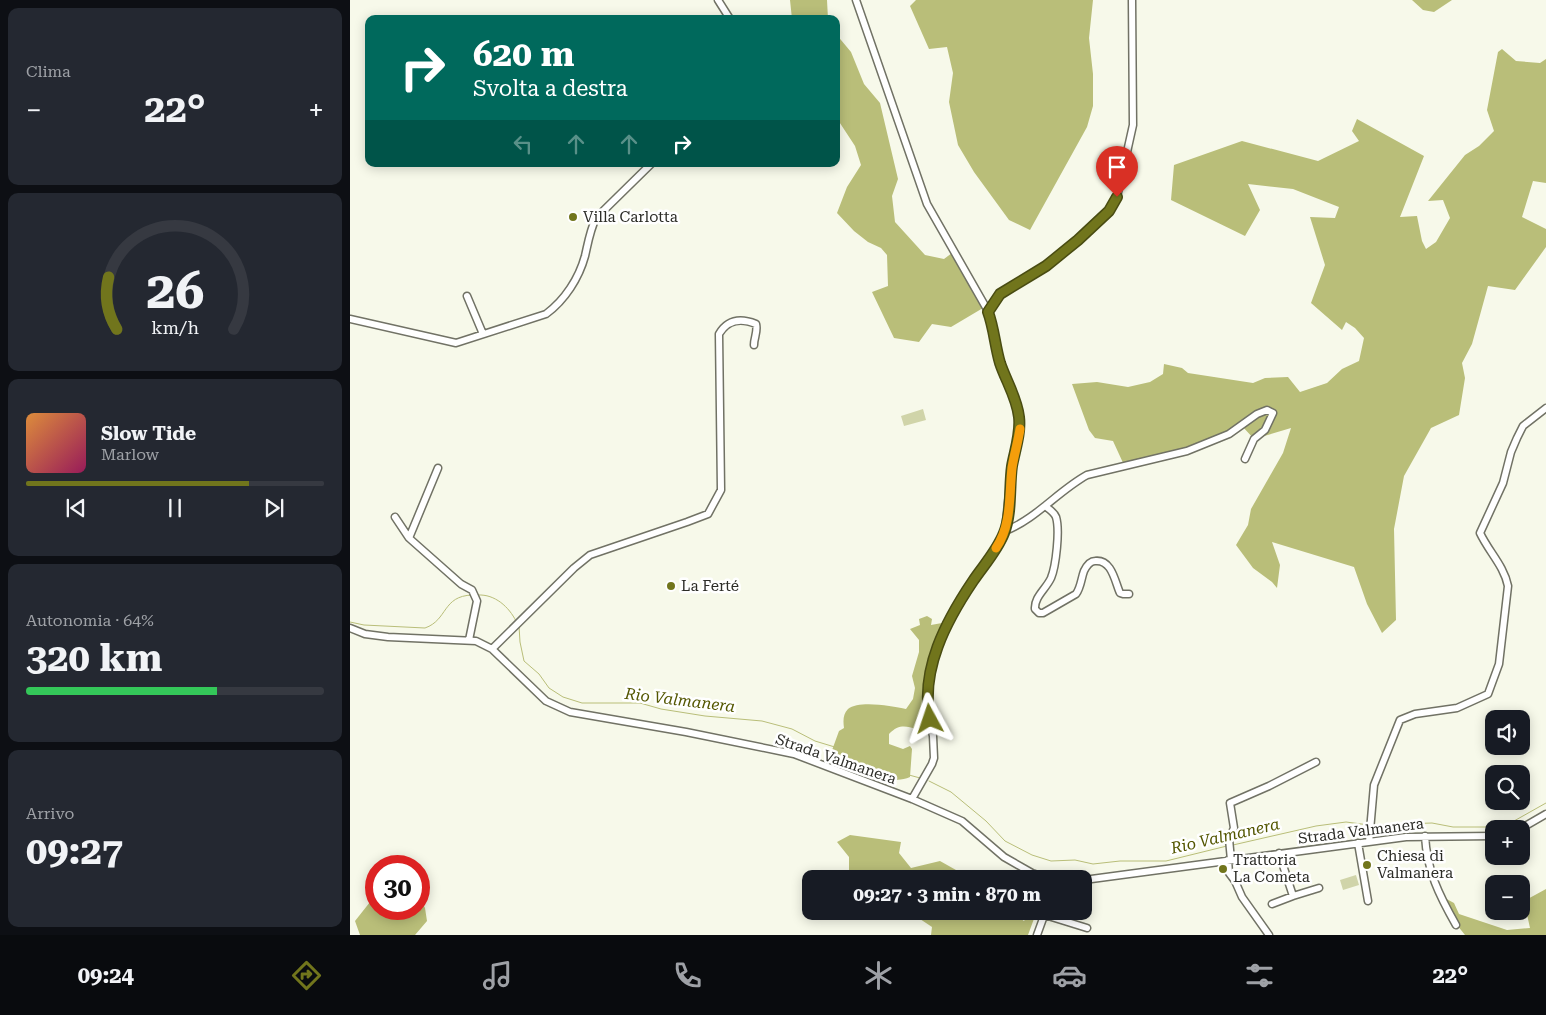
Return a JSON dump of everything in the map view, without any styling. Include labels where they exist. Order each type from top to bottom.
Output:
[{"type":"street","points":[[718,0],[727,15]]},
{"type":"street","points":[[856,0],[927,204],[988,312],[994,332],[998,357],[1016,405],[1020,423],[1012,466],[1005,531],[1000,543],[971,584],[947,625],[935,653],[928,689],[927,708],[935,751],[932,764],[912,799]]},
{"type":"street","points":[[988,312],[1000,294],[1046,266],[1078,240],[1109,211],[1117,197],[1133,125],[1132,0]]},
{"type":"street","points":[[350,319],[456,343],[546,314],[553,309],[571,288],[585,257],[590,229],[596,218],[648,167]]},
{"type":"street","points":[[467,296],[483,334]]},
{"type":"street","points":[[492,649],[574,568],[590,555],[708,514],[721,490],[719,334],[727,324],[734,321],[748,321],[756,324],[757,330],[754,345]]},
{"type":"street","points":[[1369,842],[1374,785],[1400,720],[1415,714],[1457,708],[1488,694],[1499,664],[1508,586],[1506,574],[1480,533],[1503,483],[1516,438],[1523,426],[1546,408]]},
{"type":"street","points":[[1005,531],[1019,526],[1073,482],[1087,475],[1186,451],[1229,434],[1257,414],[1267,410],[1273,413],[1265,430],[1254,439],[1245,459]]},
{"type":"street","points":[[409,538],[438,468]]},
{"type":"street","points":[[1045,506],[1055,514],[1056,518],[1055,565],[1050,581],[1036,601],[1035,609],[1039,613],[1044,613],[1076,594],[1084,571],[1089,564],[1096,560],[1103,562],[1110,568],[1120,593],[1129,594]]},
{"type":"street","points":[[395,517],[409,538],[474,595],[477,601],[468,640]]},
{"type":"street","name":"Strada Valmanera","points":[[350,628],[365,634],[388,637],[476,641],[492,649],[546,701],[570,712],[782,750],[912,799],[962,821],[1004,857],[1027,870]]},
{"type":"street","points":[[1269,935],[1242,897],[1229,873],[1229,839],[1234,828],[1230,803],[1316,762]]},
{"type":"street","points":[[1530,823],[1546,814]]},
{"type":"street","points":[[1424,836],[1426,857],[1431,874],[1444,906],[1456,926]]},
{"type":"street","name":"Strada Valmanera","points":[[1092,879],[1358,843],[1424,836],[1485,836]]},
{"type":"street","points":[[1358,843],[1368,901]]},
{"type":"street","points":[[1279,853],[1293,896]]},
{"type":"street","points":[[1272,904],[1319,888]]},
{"type":"street","points":[[1037,935],[1042,920]]},
{"type":"street","points":[[1065,920],[1087,928]]},
{"type":"shaded area","points":[[790,0],[827,0],[828,15],[792,15]]},
{"type":"shaded area","points":[[916,0],[1093,0],[1089,38],[1093,74],[1093,106],[1087,127],[1030,230],[1009,220],[974,172],[958,145],[949,102],[953,73],[947,47],[929,49],[910,6]]},
{"type":"shaded area","points":[[1412,0],[1452,0],[1434,12],[1423,10]]},
{"type":"shaded area","points":[[840,39],[851,52],[864,84],[880,103],[898,179],[892,196],[895,222],[925,255],[944,259],[952,253],[983,308],[951,327],[932,324],[919,342],[894,338],[872,292],[888,286],[887,255],[881,248],[868,242],[854,231],[837,213],[847,187],[861,165],[855,146],[840,123]]},
{"type":"shaded area","points":[[1502,49],[1516,61],[1540,63],[1546,59],[1546,183],[1533,181],[1522,217],[1546,229],[1546,247],[1515,290],[1488,286],[1472,344],[1462,363],[1465,378],[1459,415],[1431,428],[1404,476],[1394,529],[1396,620],[1382,633],[1367,604],[1354,567],[1272,542],[1280,565],[1277,588],[1253,568],[1236,545],[1248,525],[1251,509],[1283,453],[1291,428],[1254,439],[1242,426],[1204,445],[1124,465],[1113,441],[1095,438],[1089,430],[1072,384],[1097,382],[1128,387],[1150,382],[1163,374],[1164,364],[1182,368],[1188,373],[1253,383],[1265,378],[1288,377],[1300,392],[1327,383],[1342,369],[1359,361],[1364,338],[1346,322],[1342,330],[1311,303],[1325,265],[1310,217],[1335,218],[1339,207],[1293,189],[1248,184],[1260,210],[1245,236],[1171,200],[1174,165],[1242,141],[1318,161],[1359,141],[1352,131],[1357,119],[1424,156],[1400,217],[1417,216],[1422,241],[1426,249],[1436,242],[1450,218],[1443,200],[1428,201],[1465,155],[1479,146],[1494,131],[1487,110],[1498,52]]},
{"type":"shaded area","points":[[923,409],[926,420],[904,426],[901,416]]},
{"type":"shaded area","points":[[927,616],[932,619],[931,625],[942,623],[947,625],[935,653],[928,689],[932,731],[927,732],[900,727],[889,734],[889,744],[903,749],[910,746],[912,749],[910,777],[899,780],[881,777],[865,770],[861,776],[854,776],[856,764],[831,753],[839,731],[844,728],[845,713],[853,706],[867,704],[906,709],[913,699],[915,688],[912,676],[919,652],[919,640],[910,629],[920,625],[919,619]]},
{"type":"shaded area","points":[[850,835],[901,842],[899,853],[911,868],[940,861],[956,870],[849,870],[849,857],[837,842]]},
{"type":"shaded area","points":[[1356,875],[1359,885],[1343,890],[1340,880]]},
{"type":"shaded area","points":[[1546,889],[1546,935],[1465,935],[1457,925],[1441,896],[1454,903],[1459,914],[1507,930],[1530,928],[1528,920],[1530,920],[1530,898]]},
{"type":"shaded area","points":[[365,908],[365,920],[427,921],[415,935],[360,935],[355,921]]},
{"type":"shaded area","points":[[922,920],[1034,920],[1028,935],[931,935],[932,927]]},
{"type":"waterway","name":"Rio Valmanera","points":[[350,622],[364,625],[425,628],[438,620],[455,599],[472,595]]},
{"type":"waterway","name":"Rio Valmanera","points":[[478,595],[484,595],[501,602],[516,621]]},
{"type":"waterway","name":"Rio Valmanera","points":[[519,626],[524,661],[539,674],[549,688],[563,697],[582,703],[640,703],[661,709],[705,716],[762,721],[792,729],[815,741],[838,748],[887,769],[920,778]]},
{"type":"waterway","name":"Rio Valmanera","points":[[929,781],[951,792],[986,821],[1005,841],[1032,855],[1051,861],[1075,860],[1093,864],[1120,861],[1166,861],[1227,846]]},
{"type":"waterway","name":"Rio Valmanera","points":[[1373,825],[1432,823],[1453,827],[1494,827],[1514,821],[1546,803]]},
{"type":"waterway","name":"Rio Valmanera","points":[[1233,845],[1316,826],[1346,822],[1369,825]]},
{"type":"slow traffic","points":[[996,548],[1005,531],[1012,466],[1020,429]]},
{"type":"place","name":"Villa Carlotta","points":[[573,217]]},
{"type":"place","name":"La Ferté","points":[[671,586]]},
{"type":"place","name":"Chiesa di Valmanera","points":[[1367,865]]},
{"type":"place","name":"Trattoria La Cometa","points":[[1223,869]]},
{"type":"route","points":[[930,719],[927,708],[928,689],[930,670],[935,653],[947,625],[971,584],[1000,543],[1005,531],[1012,466],[1020,431],[1019,414],[998,357],[994,332],[988,312],[992,303],[1000,294],[1036,273],[1078,240],[1109,211],[1117,197]]}]
